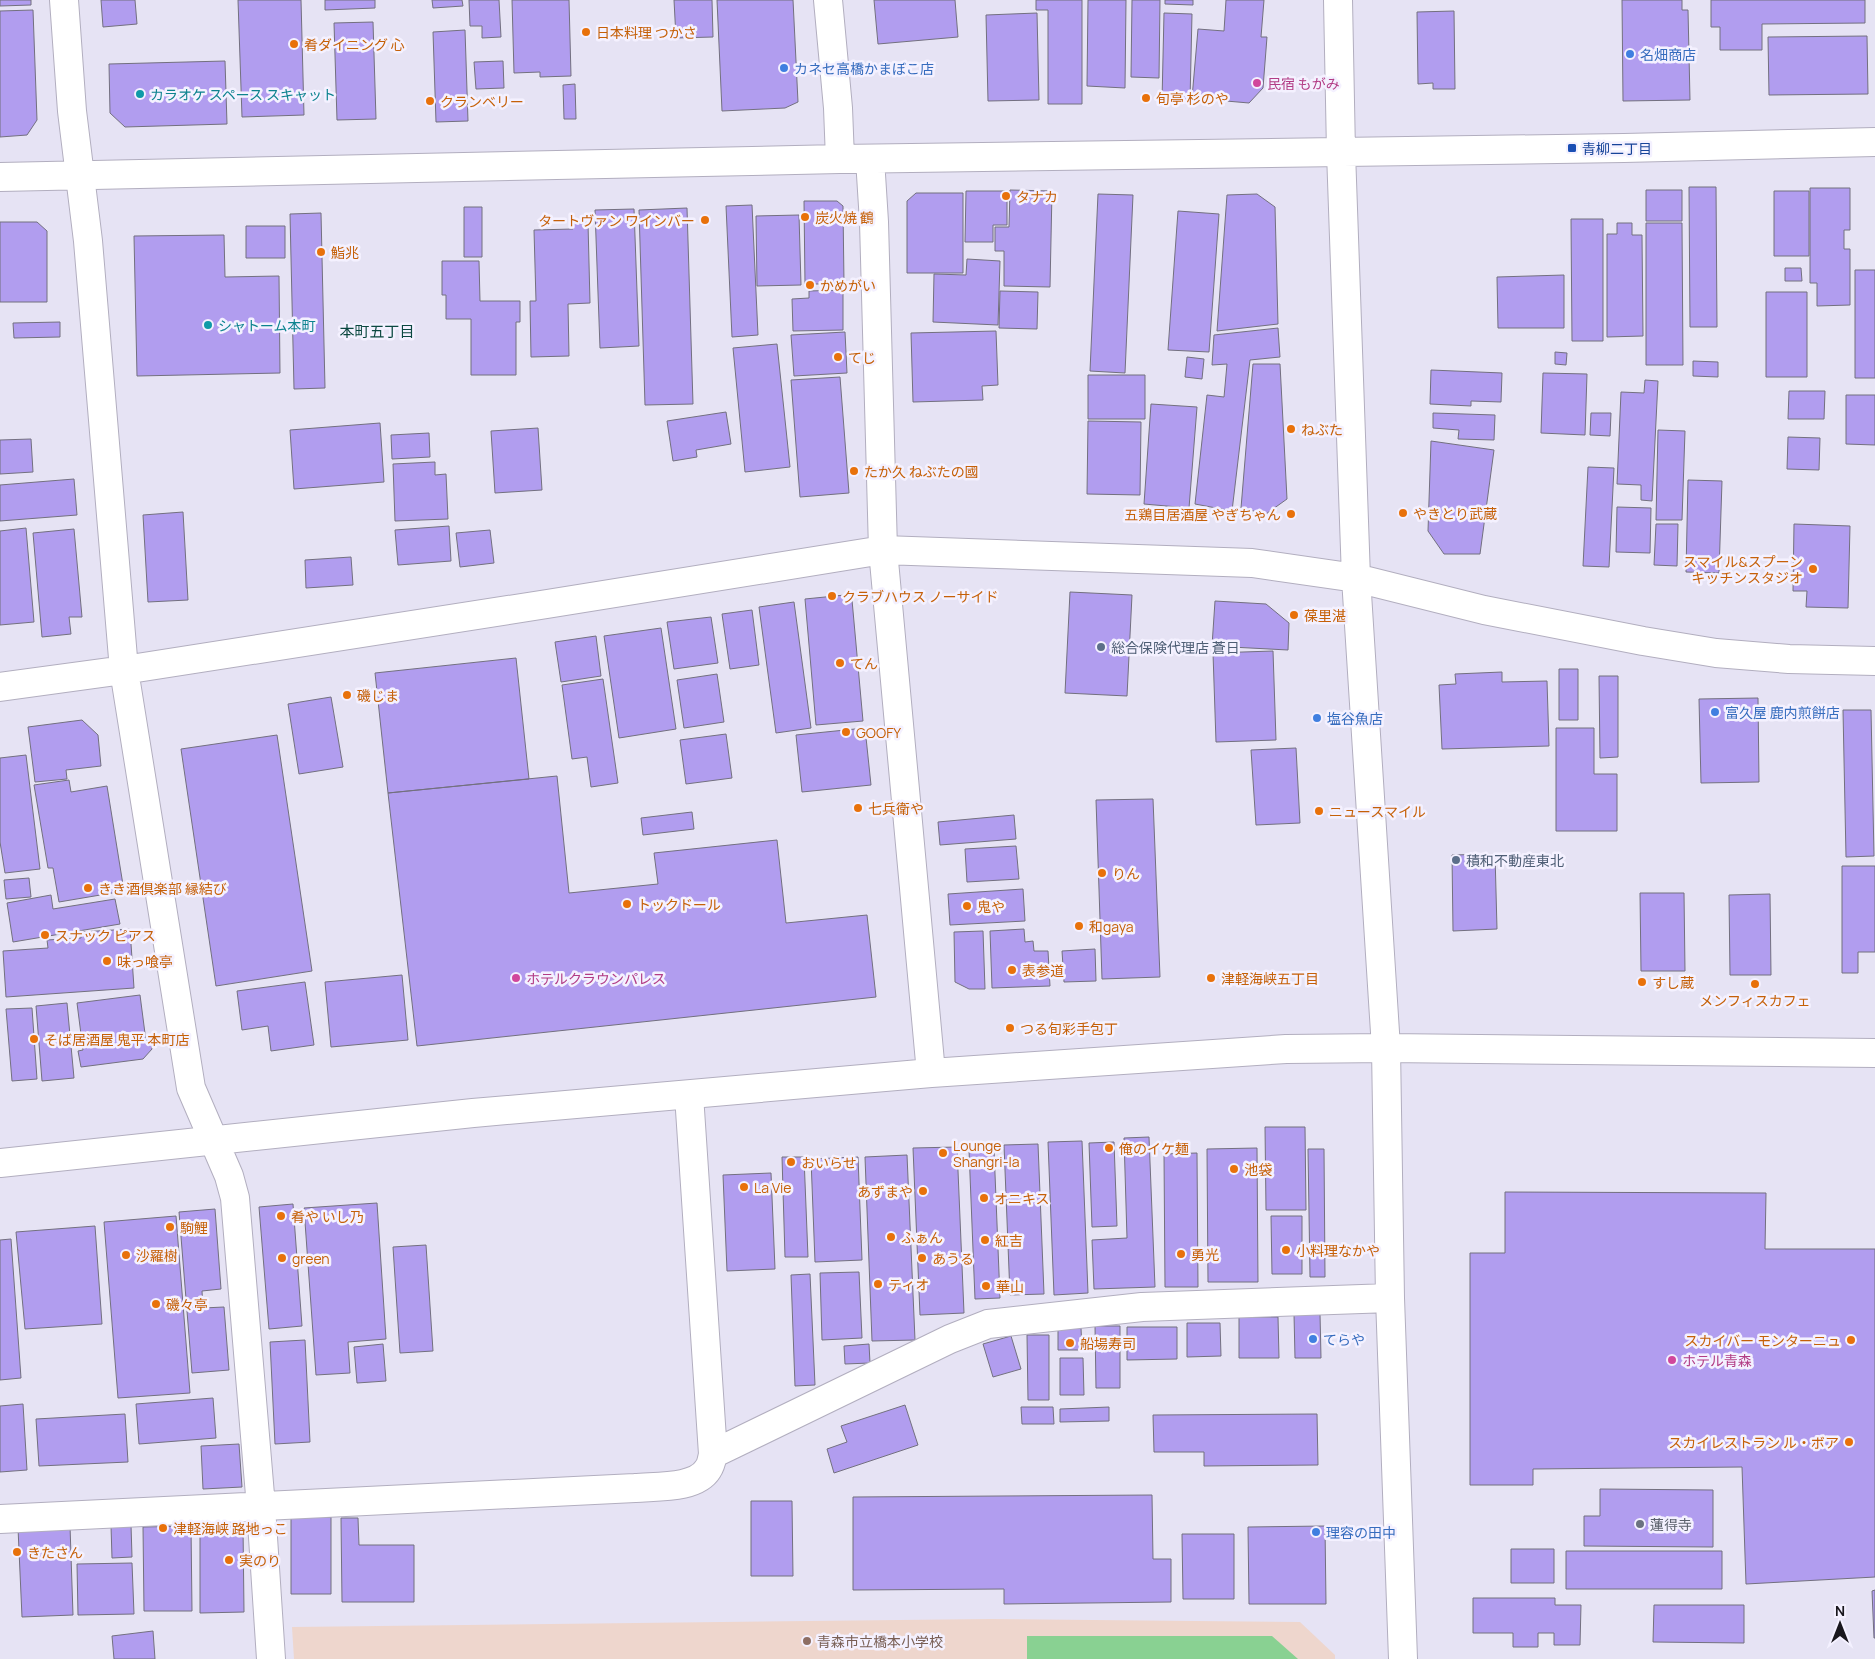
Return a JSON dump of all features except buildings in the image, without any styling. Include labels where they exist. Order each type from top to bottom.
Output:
[{"type":"street","points":[[64,0],[72,111],[88,241],[124,670],[191,1088],[229,1176],[235,1198],[261,1507],[271,1659]]},
{"type":"street","points":[[828,0],[838,108],[840,159]]},
{"type":"street","points":[[1338,0],[1341,152],[1356,578],[1386,1048],[1390,1298],[1403,1659]]},
{"type":"street","points":[[0,176],[840,159],[1875,142]]},
{"type":"street","points":[[870,159],[874,222],[883,550],[930,1073]]},
{"type":"street","points":[[0,687],[124,670],[883,550],[1252,563],[1356,578],[1484,610],[1643,641],[1716,653],[1789,659],[1875,661]]},
{"type":"street","points":[[0,1162],[473,1113],[930,1073],[1286,1050],[1386,1048],[1875,1053]]},
{"type":"street","points":[[0,1518],[634,1488],[690,1483],[702,1476],[709,1468],[714,1454],[689,1095]]},
{"type":"street","points":[[714,1454],[950,1339],[988,1324],[1142,1308],[1390,1298]]},
{"type":"shaded area","name":"青森市立橋本小学校","points":[[991,1619],[1300,1622],[1335,1655],[1335,1659],[294,1659],[292,1627]]},
{"type":"green space","points":[[1027,1636],[1272,1636],[1298,1659],[1027,1659]]},
{"type":"place","name":"日本料理 つかさ","points":[[586,32]]},
{"type":"place","name":"肴ダイニング 心","points":[[294,44]]},
{"type":"place","name":"名畑商店","points":[[1630,54]]},
{"type":"place","name":"カネセ高橋かまぼこ店","points":[[784,68]]},
{"type":"place","name":"民宿 もがみ","points":[[1257,83]]},
{"type":"place","name":"カラオケ スペース スキャット","points":[[140,94]]},
{"type":"place","name":"旬亭 杉のや","points":[[1146,98]]},
{"type":"place","name":"クランベリー","points":[[430,101]]},
{"type":"place","name":"青柳二丁目","points":[[1572,148]]},
{"type":"place","name":"タナカ","points":[[1006,196]]},
{"type":"place","name":"炭火焼 鶴","points":[[805,217]]},
{"type":"place","name":"タートヴァン ワインバー","points":[[705,220]]},
{"type":"place","name":"鮨兆","points":[[321,252]]},
{"type":"place","name":"かめがい","points":[[810,285]]},
{"type":"place","name":"シャトーム本町","points":[[208,325]]},
{"type":"place","name":"てじ","points":[[838,357]]},
{"type":"place","name":"ねぶた","points":[[1291,429]]},
{"type":"place","name":"たか久 ねぶたの國","points":[[854,471]]},
{"type":"place","name":"やきとり武蔵","points":[[1403,513]]},
{"type":"place","name":"五鶏目居酒屋 やぎちゃん","points":[[1291,514]]},
{"type":"place","name":"スマイル&スプーン キッチンスタジオ","points":[[1813,569]]},
{"type":"place","name":"クラブハウス ノーサイド","points":[[832,596]]},
{"type":"place","name":"葆里湛","points":[[1294,615]]},
{"type":"place","name":"総合保険代理店 蒼日","points":[[1101,647]]},
{"type":"place","name":"てん","points":[[840,663]]},
{"type":"place","name":"磯じま","points":[[347,695]]},
{"type":"place","name":"富久屋 鹿内煎餅店","points":[[1715,712]]},
{"type":"place","name":"塩谷魚店","points":[[1317,718]]},
{"type":"place","name":"GOOFY","points":[[846,732]]},
{"type":"place","name":"七兵衛や","points":[[858,808]]},
{"type":"place","name":"ニュースマイル","points":[[1319,811]]},
{"type":"place","name":"積和不動産東北","points":[[1456,860]]},
{"type":"place","name":"りん","points":[[1102,873]]},
{"type":"place","name":"きき酒倶楽部 縁結び","points":[[88,888]]},
{"type":"place","name":"トックドール","points":[[627,904]]},
{"type":"place","name":"鬼や","points":[[967,906]]},
{"type":"place","name":"和gaya","points":[[1079,926]]},
{"type":"place","name":"スナック ピアス","points":[[45,935]]},
{"type":"place","name":"味っ喰亭","points":[[107,961]]},
{"type":"place","name":"表参道","points":[[1012,970]]},
{"type":"place","name":"ホテルクラウンパレス","points":[[516,978]]},
{"type":"place","name":"津軽海峡五丁目","points":[[1211,978]]},
{"type":"place","name":"すし蔵","points":[[1642,982]]},
{"type":"place","name":"メンフィスカフェ","points":[[1755,984]]},
{"type":"place","name":"つる旬彩手包丁","points":[[1010,1028]]},
{"type":"place","name":"そば居酒屋 鬼平 本町店","points":[[34,1039]]},
{"type":"place","name":"俺のイケ麺","points":[[1109,1148]]},
{"type":"place","name":"Lounge Shangri-la","points":[[943,1153]]},
{"type":"place","name":"おいらせ","points":[[791,1162]]},
{"type":"place","name":"池袋","points":[[1234,1169]]},
{"type":"place","name":"La Vie","points":[[744,1187]]},
{"type":"place","name":"あずまや","points":[[923,1191]]},
{"type":"place","name":"オニキス","points":[[984,1198]]},
{"type":"place","name":"肴や いし乃","points":[[281,1216]]},
{"type":"place","name":"駒鯉","points":[[170,1227]]},
{"type":"place","name":"ふぁん","points":[[891,1237]]},
{"type":"place","name":"紅吉","points":[[985,1240]]},
{"type":"place","name":"小料理なかや","points":[[1286,1250]]},
{"type":"place","name":"勇光","points":[[1181,1254]]},
{"type":"place","name":"沙羅樹","points":[[126,1255]]},
{"type":"place","name":"green","points":[[282,1258]]},
{"type":"place","name":"あうる","points":[[922,1258]]},
{"type":"place","name":"ティオ","points":[[878,1284]]},
{"type":"place","name":"華山","points":[[986,1286]]},
{"type":"place","name":"磯々亭","points":[[156,1304]]},
{"type":"place","name":"てらや","points":[[1313,1339]]},
{"type":"place","name":"スカイバー モンターニュ","points":[[1851,1340]]},
{"type":"place","name":"船場寿司","points":[[1070,1343]]},
{"type":"place","name":"ホテル青森","points":[[1672,1360]]},
{"type":"place","name":"スカイレストラン ル・ボア","points":[[1849,1442]]},
{"type":"place","name":"蓮得寺","points":[[1640,1524]]},
{"type":"place","name":"津軽海峡 路地っこ","points":[[163,1528]]},
{"type":"place","name":"理容の田中","points":[[1316,1532]]},
{"type":"place","name":"きたさん","points":[[17,1552]]},
{"type":"place","name":"実のり","points":[[229,1560]]},
{"type":"place","name":"青森市立橋本小学校","points":[[807,1641]]},
{"type":"district","name":"本町五丁目","points":[[377,331]]}]
